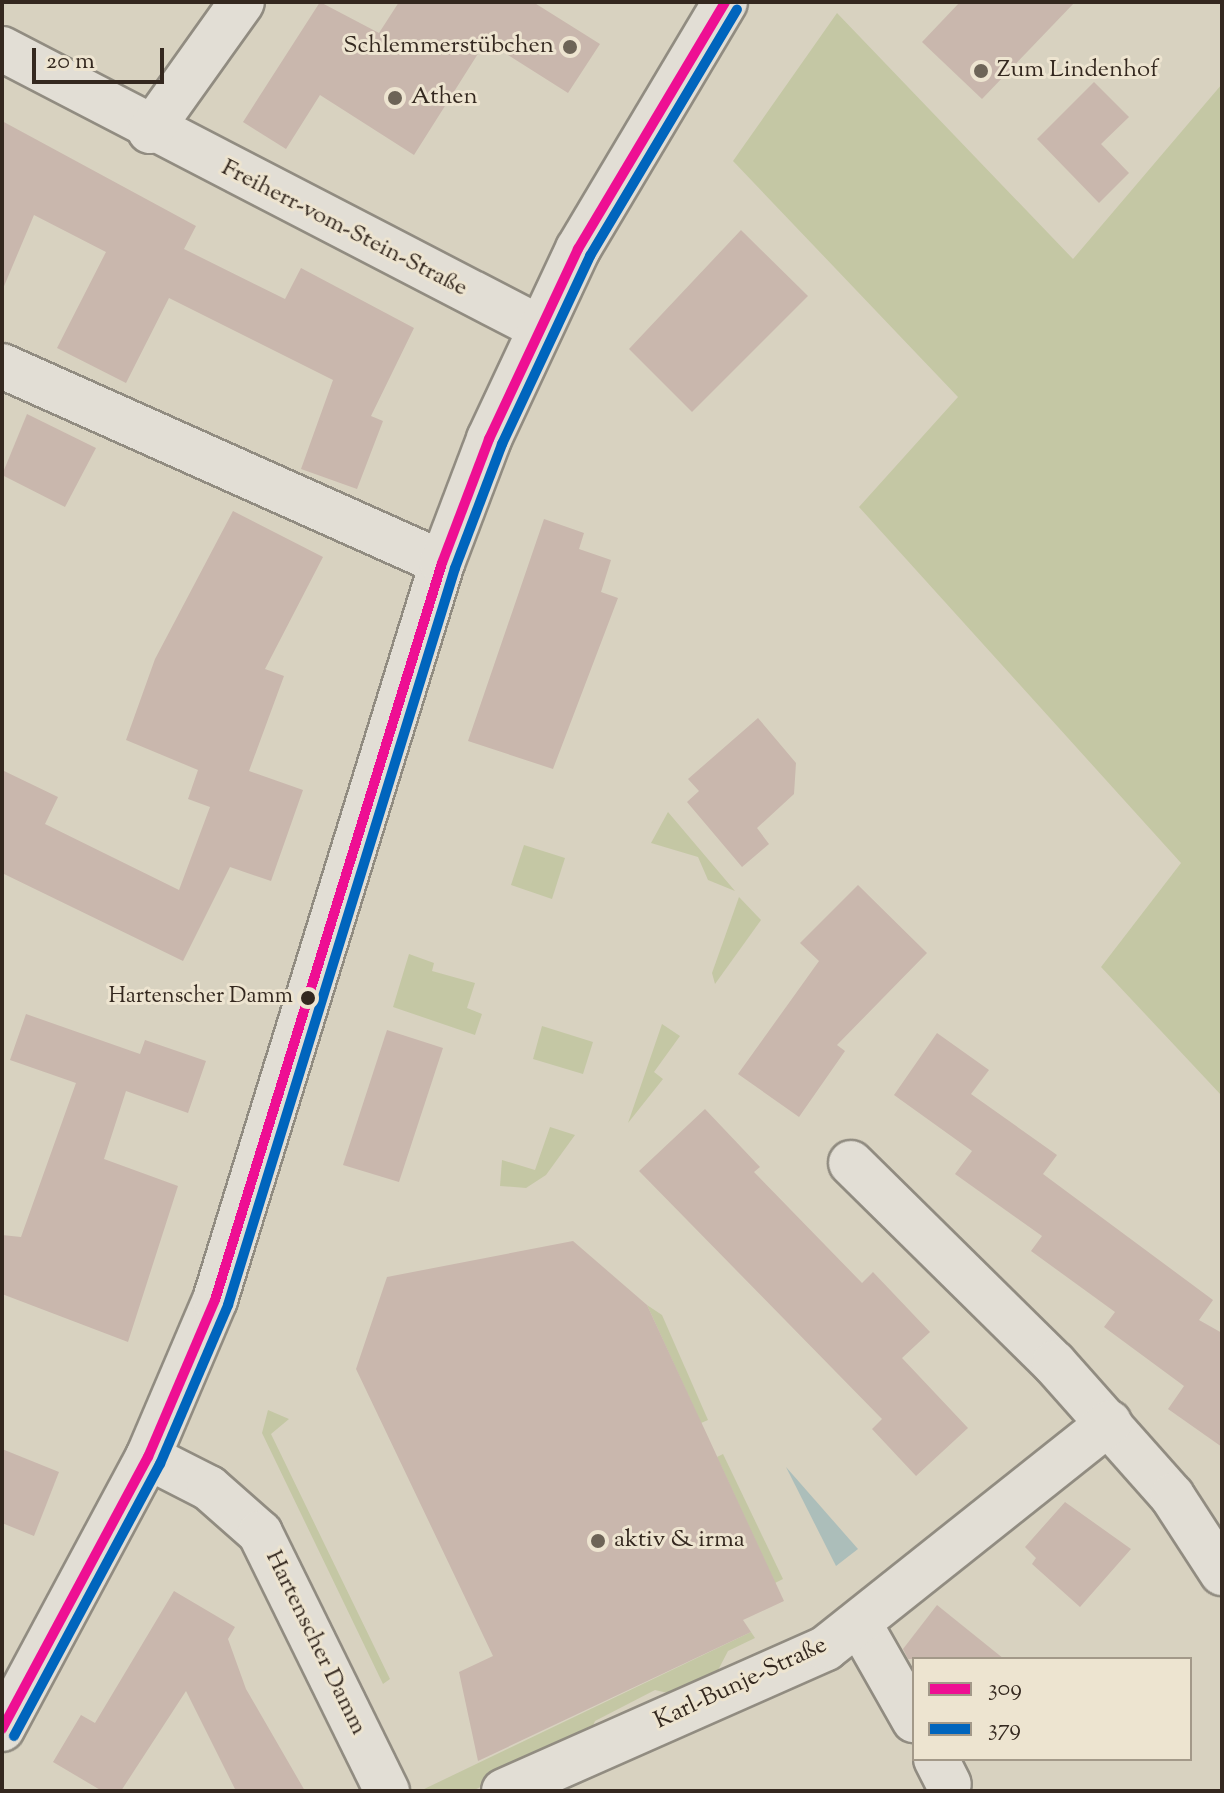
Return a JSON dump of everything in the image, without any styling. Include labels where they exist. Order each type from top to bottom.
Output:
[{"type":"street","points":[[150,131],[242,2]]},
{"type":"street","points":[[2,1729],[148,1457],[220,1285],[442,563],[538,327],[660,102],[725,2]]},
{"type":"street","name":"Freiherr-vom-Stein-Straße","points":[[2,49],[150,131],[538,327]]},
{"type":"street","points":[[2,366],[442,563]]},
{"type":"street","points":[[851,1163],[1109,1423],[1172,1496],[1222,1573]]},
{"type":"street","name":"Karl-Bunje-Straße","points":[[504,1791],[826,1648],[1109,1423]]},
{"type":"street","name":"Hartenscher Damm","points":[[148,1457],[209,1488],[260,1533],[387,1791]]},
{"type":"street","points":[[859,1623],[912,1716]]},
{"type":"green space","points":[[837,13],[1073,259],[1222,84],[1222,1096],[1101,967],[1181,863],[859,507],[958,397],[733,161]]},
{"type":"green space","points":[[668,812],[735,891],[708,880],[698,857],[651,843]]},
{"type":"green space","points":[[524,845],[565,858],[552,899],[511,885]]},
{"type":"green space","points":[[739,897],[761,920],[715,984],[712,973]]},
{"type":"green space","points":[[409,954],[434,963],[432,971],[475,983],[467,1008],[482,1014],[475,1035],[393,1007]]},
{"type":"green space","points":[[662,1024],[680,1036],[654,1072],[663,1079],[628,1123]]},
{"type":"green space","points":[[542,1026],[593,1042],[583,1074],[533,1059]]},
{"type":"green space","points":[[550,1127],[575,1135],[546,1175],[526,1188],[500,1186],[502,1160],[535,1170]]},
{"type":"green space","points":[[647,1305],[662,1315],[708,1420],[701,1423]]},
{"type":"green space","points":[[268,1410],[289,1419],[271,1434],[390,1679],[383,1684],[262,1433]]},
{"type":"green space","points":[[723,1454],[783,1579],[775,1583],[717,1457]]},
{"type":"green space","points":[[751,1632],[755,1638],[728,1651],[715,1676],[676,1695],[655,1690],[595,1721],[588,1737],[472,1791],[420,1791]]},
{"type":"shaded area","points":[[786,1467],[858,1549],[836,1566]]},
{"type":"building","points":[[320,2],[379,33],[399,2],[533,2],[600,44],[568,93],[486,41],[414,155],[320,95],[286,149],[243,122]]},
{"type":"building","name":"Zum Lindenhof","points":[[960,2],[1075,2],[982,99],[922,42]]},
{"type":"building","points":[[1094,82],[1129,117],[1101,144],[1129,173],[1099,203],[1037,139]]},
{"type":"building","points":[[2,121],[196,226],[184,249],[285,299],[301,268],[414,328],[371,416],[383,421],[357,489],[301,469],[333,380],[169,298],[126,383],[57,348],[106,252],[34,215],[2,291]]},
{"type":"building","points":[[741,230],[808,296],[692,412],[629,349]]},
{"type":"building","points":[[27,414],[96,448],[65,507],[2,475]]},
{"type":"building","points":[[233,511],[323,557],[265,669],[284,676],[249,771],[303,790],[271,881],[230,867],[183,961],[2,873],[2,770],[58,797],[45,824],[179,890],[210,807],[188,799],[198,770],[126,740],[155,659]]},
{"type":"building","points":[[544,519],[584,533],[579,549],[611,560],[601,592],[618,598],[553,769],[468,741]]},
{"type":"building","points":[[758,718],[796,763],[794,794],[757,828],[769,844],[742,867],[687,802],[699,791],[688,779]]},
{"type":"building","points":[[858,885],[927,953],[837,1045],[845,1051],[799,1117],[738,1074],[819,961],[800,943]]},
{"type":"building","points":[[26,1014],[140,1054],[145,1040],[206,1061],[188,1113],[126,1091],[104,1159],[178,1186],[128,1342],[2,1294],[2,1235],[21,1237],[76,1083],[10,1060]]},
{"type":"building","points":[[387,1030],[443,1048],[399,1182],[343,1165]]},
{"type":"building","points":[[937,1033],[989,1070],[971,1094],[1057,1155],[1043,1174],[1213,1300],[1199,1320],[1222,1333],[1222,1447],[1168,1409],[1184,1386],[1104,1327],[1115,1312],[1031,1251],[1042,1236],[955,1174],[972,1151],[894,1095]]},
{"type":"building","points":[[705,1109],[760,1167],[754,1172],[862,1283],[873,1272],[930,1332],[902,1358],[968,1428],[916,1476],[872,1429],[882,1419],[639,1171]]},
{"type":"building","name":"aktiv & irma","points":[[573,1241],[647,1305],[784,1601],[743,1620],[751,1632],[478,1761],[459,1672],[493,1656],[356,1369],[387,1277]]},
{"type":"building","points":[[2,1449],[59,1472],[34,1536],[2,1523]]},
{"type":"building","points":[[1065,1502],[1131,1549],[1080,1607],[1032,1564],[1036,1558],[1025,1547]]},
{"type":"building","points":[[174,1591],[235,1627],[228,1639],[246,1689],[305,1791],[236,1791],[186,1691],[121,1791],[102,1791],[53,1762],[81,1715],[95,1723]]},
{"type":"building","points":[[937,1605],[1002,1657],[908,1659],[903,1649]]},
{"type":"transit line","name":"309","points":[[2,1729],[148,1457],[215,1300],[442,563],[489,439],[578,249],[725,2]]},
{"type":"transit line","name":"379","points":[[14,1736],[160,1464],[228,1305],[455,568],[502,444],[590,256],[737,9]]},
{"type":"place","name":"Schlemmerstübchen","points":[[570,47]]},
{"type":"place","name":"Zum Lindenhof","points":[[981,71]]},
{"type":"place","name":"Athen","points":[[395,98]]},
{"type":"place","name":"Hartenscher Damm","points":[[308,998]]},
{"type":"place","name":"aktiv & irma","points":[[598,1541]]}]
